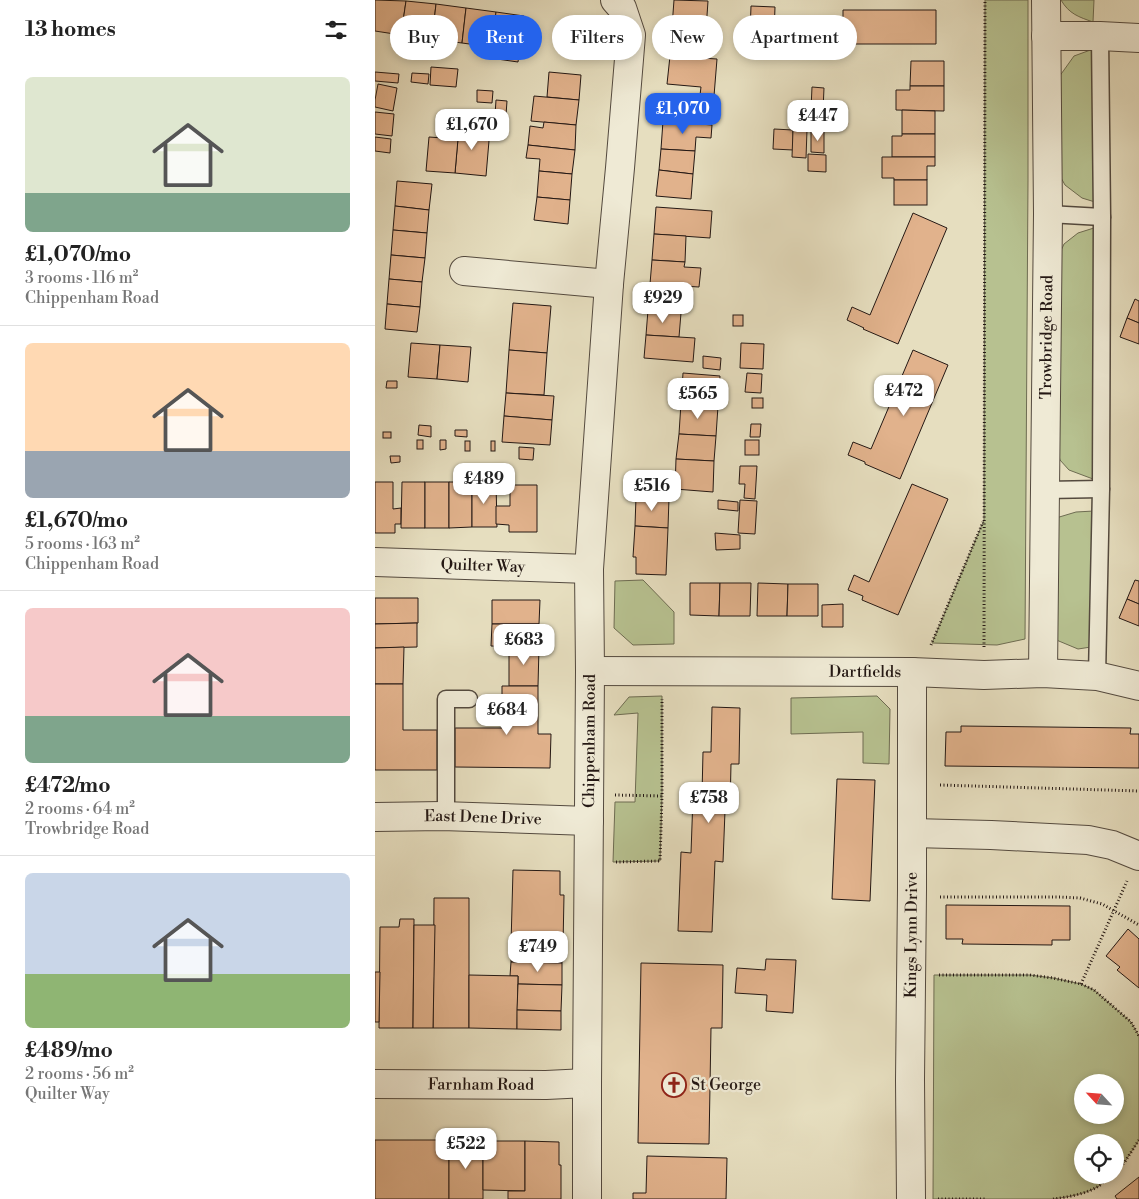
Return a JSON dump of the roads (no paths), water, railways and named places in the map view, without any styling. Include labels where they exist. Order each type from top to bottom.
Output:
[{"type":"street","name":"Chippenham Road","points":[[587,1199],[589,569],[609,284],[631,35],[622,8],[615,0]]},
{"type":"street","name":"Trowbridge Road","points":[[1043,673],[1048,214],[1046,0]]},
{"type":"street","points":[[1046,36],[1139,38]]},
{"type":"street","points":[[464,271],[609,284]]},
{"type":"street","name":"Quilter Way","points":[[375,562],[589,569]]},
{"type":"street","name":"Dartfields","points":[[590,671],[912,672],[984,675],[1043,673],[1097,676],[1139,686]]},
{"type":"street","name":"Kings Lynn Drive","points":[[911,1199],[912,672]]},
{"type":"street","name":"East Dene Drive","points":[[375,817],[446,817],[589,808]]},
{"type":"street","points":[[912,833],[1088,840],[1113,845],[1139,856]]},
{"type":"street","name":"Farnham Road","points":[[375,1084],[546,1085],[587,1083]]},
{"type":"lane","points":[[1097,676],[1101,489],[1102,217],[1100,36]]},
{"type":"lane","points":[[1048,214],[1102,217]]},
{"type":"lane","points":[[1046,490],[1101,489]]},
{"type":"lane","points":[[446,817],[447,699],[469,699]]},
{"type":"place","name":"St George","points":[[674,1085]]}]
